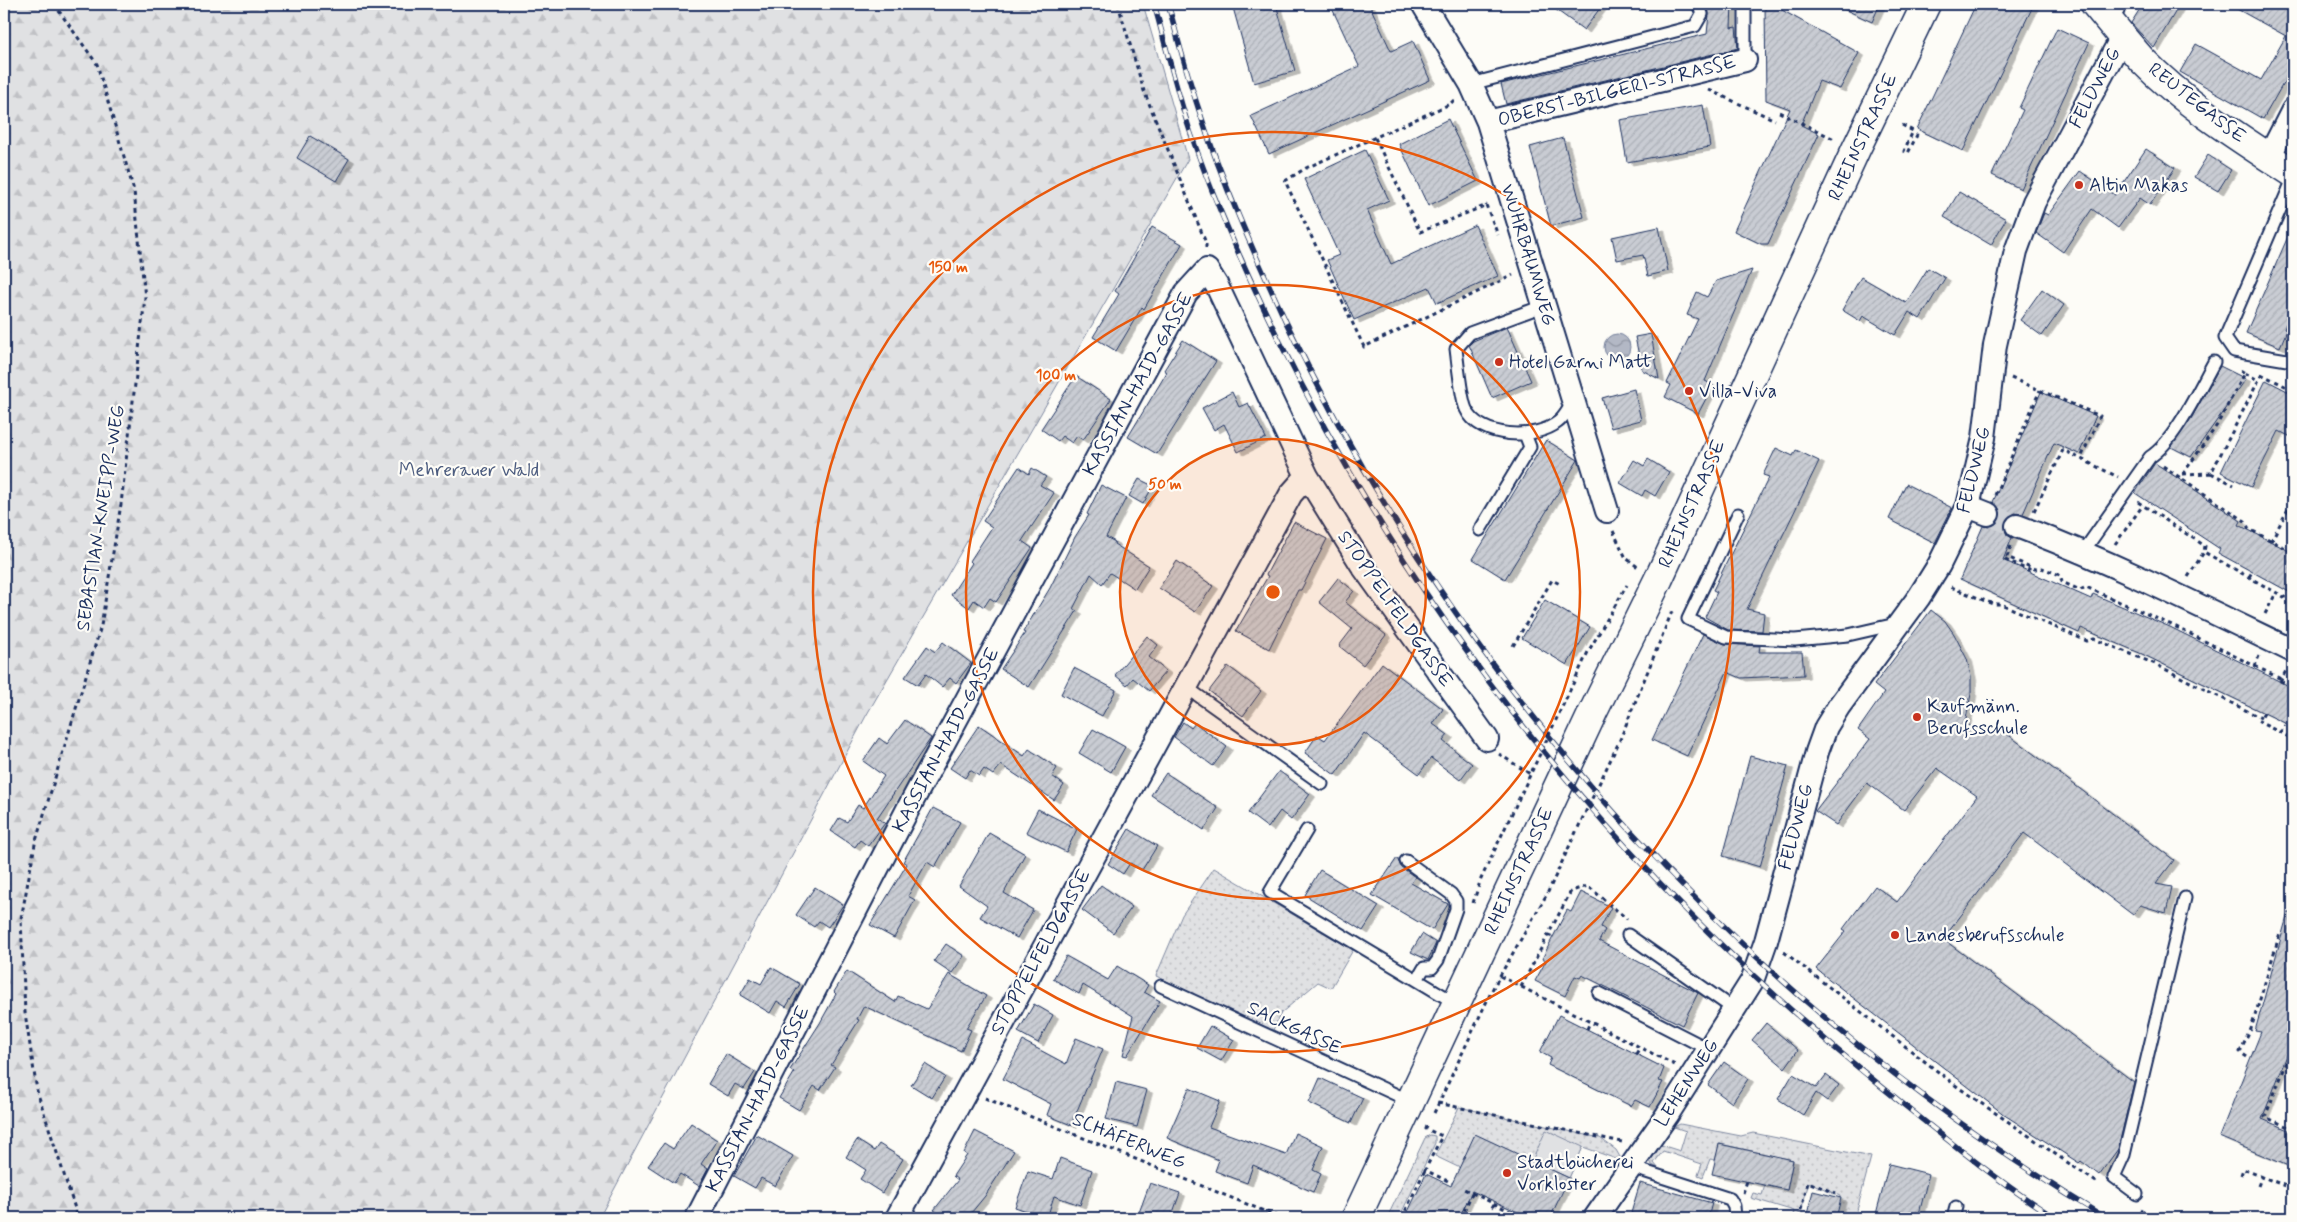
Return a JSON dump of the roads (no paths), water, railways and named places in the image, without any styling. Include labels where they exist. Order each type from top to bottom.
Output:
[{"type":"main road","name":"RHEINSTRASSE","points":[[1356,1218],[1412,1102],[1593,712],[1659,578],[1856,148],[1926,4]]},
{"type":"main road","name":"REUTEGASSE","points":[[2112,17],[2143,61],[2182,95],[2210,117],[2293,173]]},
{"type":"street","name":"WUHRBAUMWEG","points":[[1424,4],[1471,84],[1488,122],[1606,512]]},
{"type":"street","name":"FELDWEG","points":[[1766,941],[1809,780],[1826,727],[1930,579],[1954,536],[1981,511],[1984,438],[1992,370],[2014,260],[2025,223],[2112,17]]},
{"type":"street","name":"OBERST-BILGERI-STRASSE","points":[[1488,122],[1702,72],[1745,60]]},
{"type":"street","points":[[2269,157],[2293,110]]},
{"type":"street","name":"STOPPELFELDGASSE","points":[[1206,270],[1217,286],[1308,476],[1362,565],[1486,739]]},
{"type":"street","name":"KASSIAN-HAID-GASSE","points":[[697,1218],[914,799],[1186,293],[1206,270]]},
{"type":"street","name":"STOPPELFELDGASSE","points":[[897,1218],[1291,494],[1308,476]]},
{"type":"street","points":[[2020,527],[2093,556],[2177,594],[2293,651]]},
{"type":"street","name":"LEHENWEG","points":[[1595,1218],[1645,1147],[1735,1010],[1752,981],[1766,941]]},
{"type":"lane","points":[[1471,84],[1695,26],[1702,14],[1698,4]]},
{"type":"lane","points":[[1745,4],[1745,60]]},
{"type":"lane","points":[[2293,179],[2225,338],[2234,351],[2293,361]]},
{"type":"lane","points":[[1543,306],[1470,333],[1456,349],[1466,410],[1481,426],[1504,434],[1525,434],[1543,430],[1559,422],[1572,404]]},
{"type":"lane","points":[[2093,556],[2125,494],[2150,457],[2159,452],[2190,407],[2214,362]]},
{"type":"lane","points":[[1480,530],[1530,447],[1525,434]]},
{"type":"lane","points":[[1738,514],[1688,619],[1726,636],[1795,640],[1848,635],[1900,623]]},
{"type":"lane","points":[[1186,687],[1322,784]]},
{"type":"lane","points":[[1307,830],[1270,892],[1457,1004]]},
{"type":"lane","points":[[1406,860],[1452,894],[1456,901],[1456,910],[1438,960],[1432,968],[1424,968],[1417,980]]},
{"type":"lane","points":[[2137,1194],[2114,1177],[2124,1155],[2185,898]]},
{"type":"lane","points":[[1628,935],[1735,1010]]},
{"type":"lane","name":"SACKGASSE","points":[[1161,986],[1412,1102]]},
{"type":"lane","points":[[1598,993],[1710,1050]]},
{"type":"lane","points":[[1631,1167],[1730,1199],[1734,1206],[1735,1218]]},
{"type":"water","points":[[1617,334],[1626,338],[1630,347],[1626,356],[1617,360],[1608,356],[1604,347],[1608,338]]},
{"type":"tunnel","points":[[1988,514],[2017,526]]},
{"type":"railway","points":[[1154,4],[1180,99],[1209,184],[1278,338],[1335,446],[1397,550],[1465,650],[1539,746],[1617,837],[1701,925],[1789,1008],[1882,1087],[1988,1171],[2055,1218]]},
{"type":"railway","points":[[1168,4],[1190,84],[1228,191],[1286,322],[1358,458],[1439,589],[1530,713],[1630,830],[1738,940],[1854,1041],[1976,1134],[2106,1218]]},
{"type":"place","name":"Altin Makas","points":[[2079,185]]},
{"type":"place","name":"Hotel Garni Matt","points":[[1499,362]]},
{"type":"place","name":"Villa-Viva","points":[[1689,391]]},
{"type":"place","name":"Kaufmänn. Berufsschule","points":[[1917,717]]},
{"type":"place","name":"Landesberufsschule","points":[[1895,935]]},
{"type":"place","name":"Stadtbücherei Vorkloster","points":[[1507,1173]]},
{"type":"park label","name":"Mehrerauer Wald","points":[[469,470]]}]
